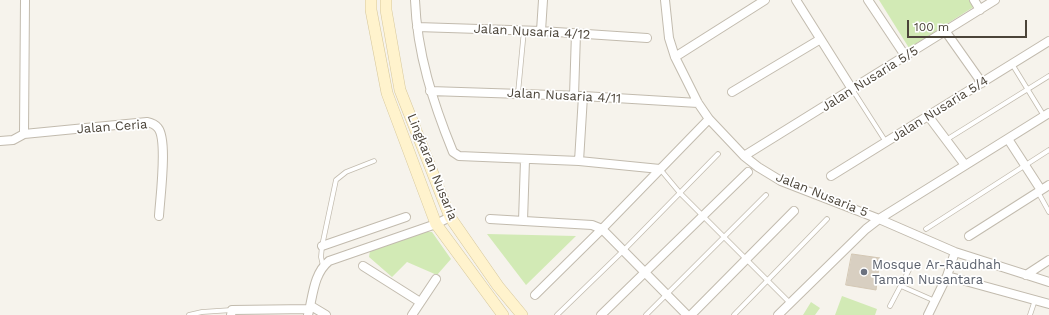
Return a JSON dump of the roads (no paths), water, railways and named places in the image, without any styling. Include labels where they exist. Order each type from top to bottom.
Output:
[{"type":"main road","name":"Lingkaran Nusaria","points":[[371,0],[371,10],[388,93],[436,224],[503,315]]},
{"type":"main road","name":"Lingkaran Nusaria","points":[[386,0],[386,10],[400,90],[450,217],[498,286],[522,315]]},
{"type":"street","points":[[0,141],[12,140],[24,134],[25,0]]},
{"type":"street","points":[[415,0],[417,27],[430,91],[453,152],[459,156],[525,160],[579,161],[660,169]]},
{"type":"street","points":[[541,30],[543,0]]},
{"type":"street","name":"Jalan Nusaria 5","points":[[665,0],[669,38],[675,57],[698,103],[709,119],[744,156],[781,181],[879,219],[955,252],[1049,282]]},
{"type":"street","points":[[675,57],[764,0]]},
{"type":"street","points":[[796,0],[819,40],[852,89]]},
{"type":"street","points":[[868,0],[906,57]]},
{"type":"street","points":[[974,0],[980,10]]},
{"type":"street","name":"Jalan Nusaria 5/5","points":[[744,156],[906,57],[995,0]]},
{"type":"street","name":"Jalan Nusaria 4/12","points":[[417,27],[541,30],[576,34],[647,38]]},
{"type":"street","points":[[946,32],[982,83]]},
{"type":"street","points":[[576,34],[579,161]]},
{"type":"street","points":[[732,92],[819,40]]},
{"type":"street","name":"Jalan Nusaria 5/4","points":[[831,176],[929,117],[1049,41]]},
{"type":"street","name":"Jalan Nusaria 4/11","points":[[430,91],[518,93],[698,103]]},
{"type":"street","points":[[778,315],[879,219],[1047,115]]},
{"type":"street","points":[[929,117],[965,166]]},
{"type":"street","points":[[534,295],[602,229],[709,119]]},
{"type":"street","name":"Jalan Ceria","points":[[24,134],[147,122],[153,124],[158,128],[163,141],[159,216]]},
{"type":"street","points":[[1008,139],[1025,165],[1039,191]]},
{"type":"street","points":[[523,221],[525,160]]},
{"type":"street","points":[[601,315],[748,172]]},
{"type":"street","points":[[969,236],[1049,186]]},
{"type":"street","points":[[691,315],[794,211]]},
{"type":"street","points":[[322,246],[406,217]]},
{"type":"street","points":[[310,310],[316,279],[323,266],[329,261],[436,224],[450,217]]},
{"type":"street","points":[[490,219],[592,225],[602,229],[687,315]]},
{"type":"street","points":[[931,314],[947,276],[955,252]]},
{"type":"street","points":[[1026,275],[1049,260]]},
{"type":"street","points":[[363,266],[420,302]]},
{"type":"street","points":[[947,276],[1049,304]]},
{"type":"street","points":[[412,315],[436,279]]},
{"type":"street","points":[[232,313],[310,310],[326,315]]},
{"type":"lane","points":[[518,93],[524,30]]},
{"type":"lane","points":[[1012,64],[1026,89],[1047,115]]},
{"type":"lane","points":[[946,140],[1049,76]]},
{"type":"lane","points":[[852,89],[886,142]]},
{"type":"lane","points":[[926,228],[1049,150]]},
{"type":"lane","points":[[557,315],[624,251],[718,154]]},
{"type":"lane","points":[[323,266],[321,256],[322,246],[336,180],[346,172],[374,161]]},
{"type":"lane","points":[[660,169],[680,193],[724,238],[769,280],[790,303]]},
{"type":"lane","points":[[1039,191],[1049,212]]},
{"type":"lane","points":[[646,315],[766,195]]},
{"type":"lane","points":[[734,315],[828,219]]},
{"type":"lane","points":[[890,306],[910,268]]},
{"type":"lane","points":[[901,286],[935,302]]},
{"type":"lane","points":[[1030,315],[1035,300]]},
{"type":"lane","points":[[189,315],[202,313],[232,313]]},
{"type":"place","name":"Mosque Ar-Raudhah Taman Nusantara","points":[[864,272]]}]
